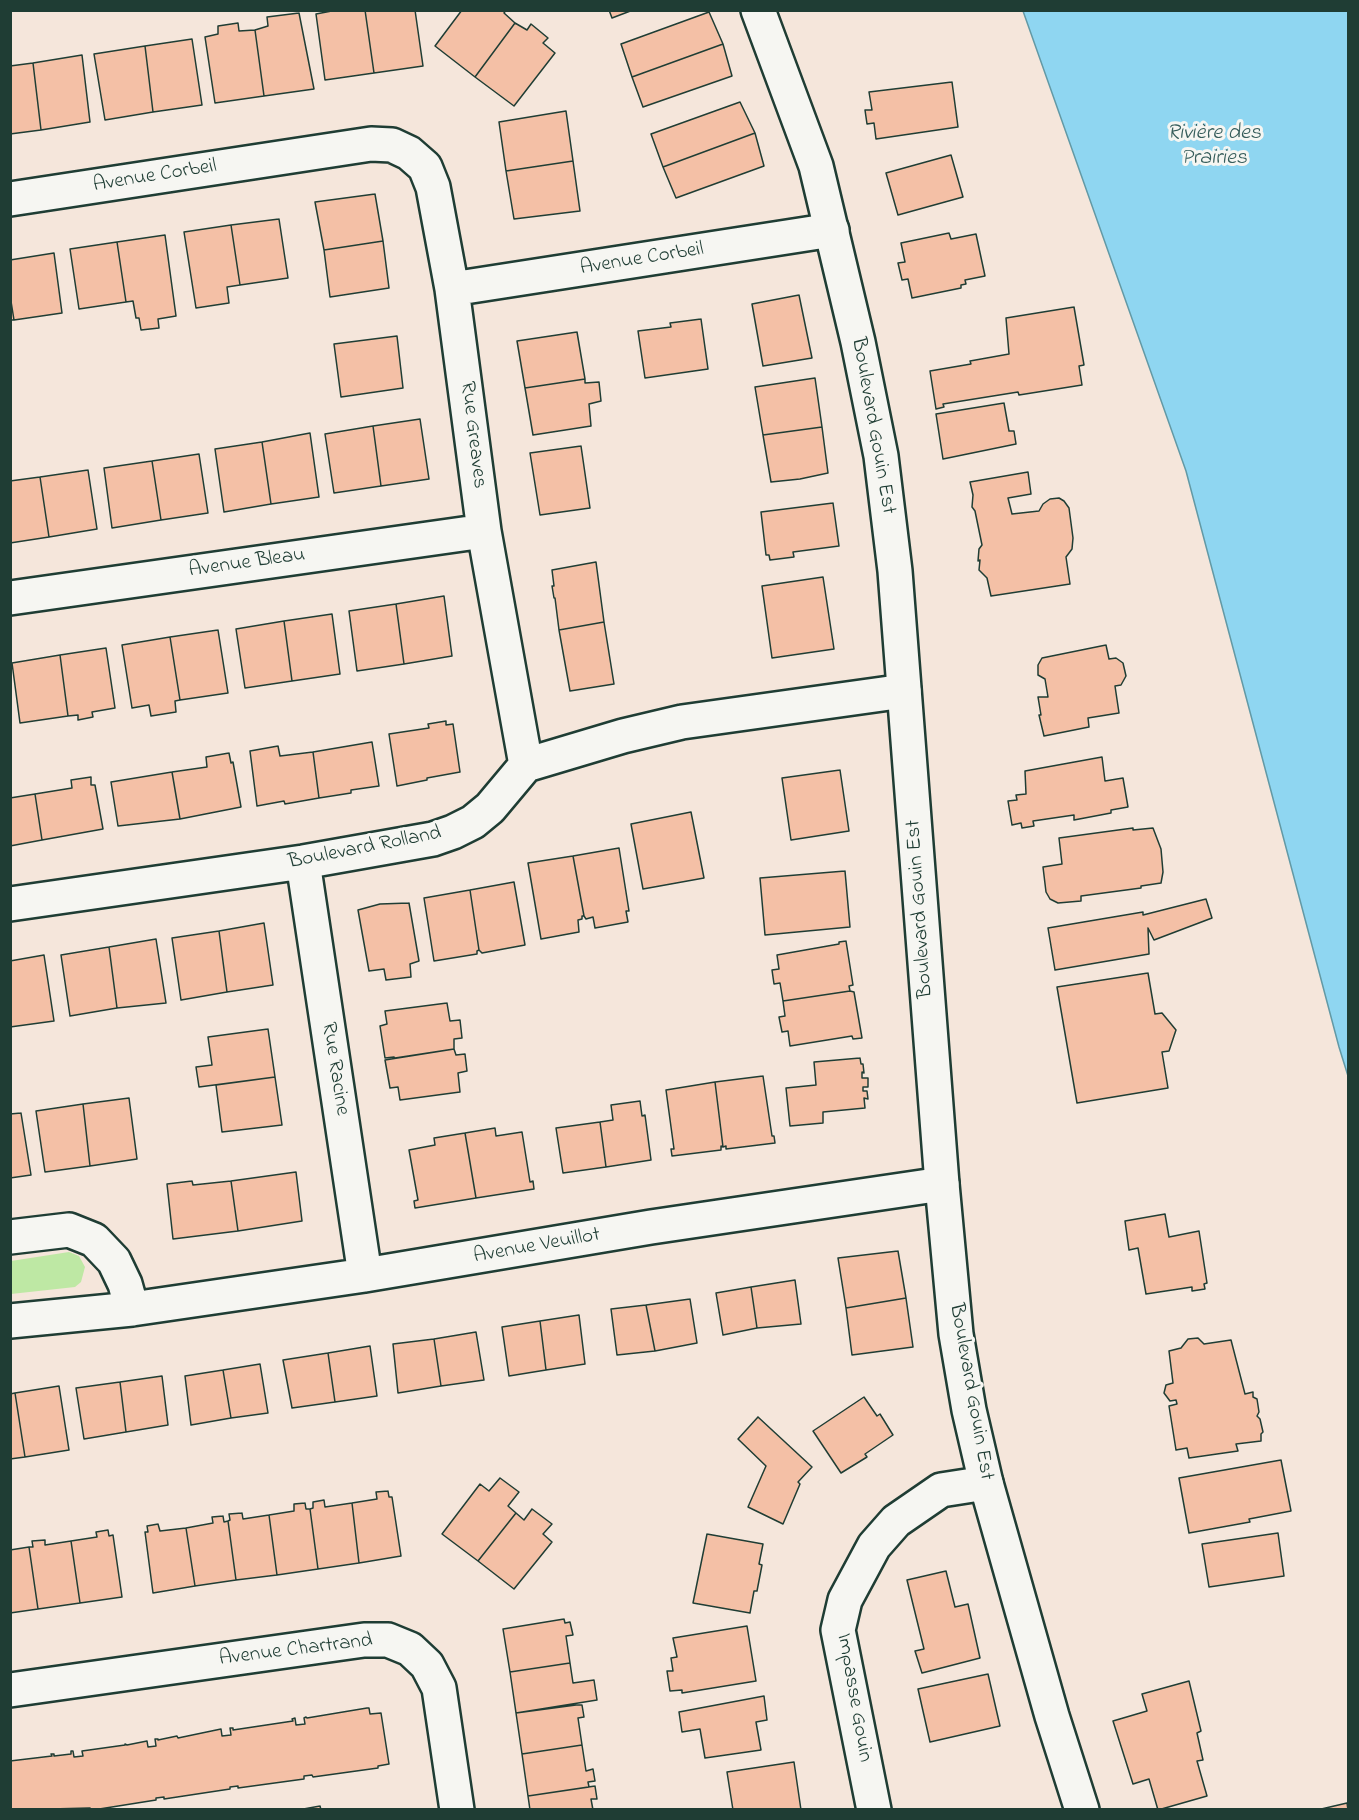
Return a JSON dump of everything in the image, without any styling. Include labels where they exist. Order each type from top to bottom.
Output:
[{"type":"street","name":"Boulevard Gouin Est","points":[[758,10],[816,166],[858,342],[881,456],[895,571],[942,1184],[956,1334],[969,1410],[986,1483],[1052,1716],[1082,1809]]},
{"type":"street","name":"Avenue Corbeil","points":[[10,198],[371,144]]},
{"type":"street","name":"Rue Greaves","points":[[371,144],[392,146],[409,153],[425,167],[433,187],[452,289],[484,531],[526,765]]},
{"type":"street","name":"Avenue Corbeil","points":[[452,289],[832,230]]},
{"type":"street","name":"Avenue Bleau","points":[[10,598],[484,531]]},
{"type":"street","points":[[526,765],[623,736],[682,722],[904,691]]},
{"type":"street","name":"Boulevard Rolland","points":[[10,904],[303,862],[433,839],[473,822],[490,808],[526,765]]},
{"type":"street","name":"Rue Racine","points":[[303,862],[365,1275]]},
{"type":"street","name":"Avenue Veuillot","points":[[10,1321],[132,1310],[365,1275],[651,1227],[942,1184]]},
{"type":"street","points":[[10,1237],[69,1230],[94,1240],[114,1261],[125,1284],[132,1310]]},
{"type":"street","name":"Impasse Gouin","points":[[873,1809],[838,1630],[845,1600],[874,1546],[896,1521],[941,1490],[986,1483]]},
{"type":"street","name":"Avenue Chartrand","points":[[10,1690],[364,1640],[388,1640],[410,1649],[426,1665],[438,1688],[457,1809]]},
{"type":"green space","points":[[69,1252],[79,1256],[85,1267],[81,1282],[75,1287],[11,1294],[11,1261]]},
{"type":"water","name":"Rivière des Prairies","points":[[1023,11],[1348,11],[1348,1076],[1186,471]]},
{"type":"building","points":[[337,10],[365,10],[374,73],[325,80],[316,14]]},
{"type":"building","points":[[365,10],[415,10],[423,66],[374,73]]},
{"type":"building","points":[[462,10],[506,10],[504,13],[515,23],[475,77],[435,46]]},
{"type":"building","points":[[609,10],[633,10],[612,18]]},
{"type":"building","points":[[709,12],[723,44],[632,77],[621,44]]},
{"type":"building","points":[[299,13],[314,89],[264,96],[255,30],[268,26],[267,17]]},
{"type":"building","points":[[238,23],[239,31],[255,30],[264,96],[215,103],[205,37],[218,34],[218,26]]},
{"type":"building","points":[[515,23],[527,30],[531,24],[548,38],[543,43],[555,53],[514,106],[475,77]]},
{"type":"building","points":[[192,39],[202,105],[153,112],[145,46]]},
{"type":"building","points":[[723,44],[732,76],[643,107],[632,77]]},
{"type":"building","points":[[145,46],[153,112],[105,120],[94,54]]},
{"type":"building","points":[[82,55],[90,122],[41,130],[33,63]]},
{"type":"building","points":[[33,63],[41,130],[10,134],[10,66]]},
{"type":"building","points":[[952,82],[958,127],[876,139],[874,123],[867,124],[865,110],[872,110],[869,92]]},
{"type":"building","points":[[740,102],[755,133],[663,167],[651,134]]},
{"type":"building","points":[[566,111],[573,161],[506,171],[499,122]]},
{"type":"building","points":[[755,133],[764,166],[676,198],[663,167]]},
{"type":"building","points":[[951,155],[963,197],[898,215],[886,173]]},
{"type":"building","points":[[573,161],[580,211],[514,219],[506,171]]},
{"type":"building","points":[[375,194],[383,241],[324,250],[315,202]]},
{"type":"building","points":[[279,219],[288,278],[240,285],[231,225]]},
{"type":"building","points":[[231,225],[240,285],[227,287],[229,303],[196,308],[184,232]]},
{"type":"building","points":[[949,233],[951,239],[976,234],[985,276],[965,280],[966,284],[961,285],[961,288],[912,298],[908,279],[902,280],[898,263],[905,262],[901,243]]},
{"type":"building","points":[[165,235],[176,316],[158,319],[159,328],[141,330],[133,301],[126,302],[117,242]]},
{"type":"building","points":[[383,241],[389,288],[330,297],[324,250]]},
{"type":"building","points":[[117,242],[126,302],[79,309],[70,249]]},
{"type":"building","points":[[54,253],[62,313],[14,320],[10,295],[10,260]]},
{"type":"building","points":[[10,295],[14,320],[10,320]]},
{"type":"building","points":[[799,295],[812,358],[763,366],[752,304]]},
{"type":"building","points":[[1074,307],[1084,365],[1079,366],[1082,385],[943,404],[944,407],[936,409],[930,371],[1009,354],[1006,318]]},
{"type":"building","points":[[701,319],[708,369],[645,378],[638,331],[671,327],[670,323]]},
{"type":"building","points":[[577,332],[585,379],[525,388],[517,341]]},
{"type":"building","points":[[397,336],[403,388],[341,397],[334,344]]},
{"type":"building","points":[[815,378],[822,427],[763,435],[755,387]]},
{"type":"building","points":[[585,379],[585,383],[599,382],[601,401],[589,404],[591,426],[533,435],[525,388]]},
{"type":"building","points":[[1004,403],[1009,431],[1014,431],[1016,444],[943,459],[936,414]]},
{"type":"building","points":[[420,419],[429,479],[381,486],[373,426]]},
{"type":"building","points":[[373,426],[381,486],[334,493],[325,434]]},
{"type":"building","points":[[822,427],[828,473],[771,482],[763,435]]},
{"type":"building","points":[[310,433],[319,497],[271,504],[262,442]]},
{"type":"building","points":[[262,442],[271,504],[224,512],[215,449]]},
{"type":"building","points":[[581,446],[590,508],[540,515],[530,453]]},
{"type":"building","points":[[199,454],[208,513],[161,520],[152,461]]},
{"type":"building","points":[[152,461],[161,520],[112,528],[104,468]]},
{"type":"building","points":[[88,470],[97,529],[49,537],[40,477]]},
{"type":"building","points":[[1028,472],[1031,494],[1008,498],[1012,514],[1039,511],[1050,499],[1059,498],[1064,501],[1069,508],[1073,538],[1072,549],[1066,557],[1070,584],[991,596],[987,578],[979,570],[979,549],[982,545],[975,511],[972,507],[973,495],[970,482]]},
{"type":"building","points":[[40,477],[49,537],[10,543],[10,481]]},
{"type":"building","points":[[833,503],[839,546],[793,552],[794,557],[770,560],[769,555],[766,555],[761,512]]},
{"type":"building","points":[[596,562],[604,622],[559,630],[552,586],[554,586],[552,570]]},
{"type":"building","points":[[823,577],[834,649],[772,658],[762,586]]},
{"type":"building","points":[[444,596],[452,656],[404,664],[396,604]]},
{"type":"building","points":[[396,604],[404,664],[357,671],[349,611]]},
{"type":"building","points":[[332,614],[340,674],[292,681],[284,621]]},
{"type":"building","points":[[284,621],[292,681],[245,688],[236,629]]},
{"type":"building","points":[[604,622],[614,684],[570,691],[559,630]]},
{"type":"building","points":[[218,630],[228,693],[180,700],[170,637]]},
{"type":"building","points":[[170,637],[180,700],[175,701],[176,712],[151,716],[149,705],[132,708],[122,645]]},
{"type":"building","points":[[1106,645],[1109,659],[1116,658],[1123,663],[1126,676],[1121,685],[1115,686],[1119,713],[1088,718],[1089,727],[1044,736],[1038,697],[1048,697],[1045,679],[1038,675],[1038,665],[1042,658]]},
{"type":"building","points":[[106,648],[115,708],[92,712],[93,717],[78,720],[78,715],[68,716],[60,655]]},
{"type":"building","points":[[60,655],[68,716],[20,723],[12,663]]},
{"type":"building","points":[[446,721],[446,725],[453,724],[460,772],[397,786],[389,734],[429,728],[428,724]]},
{"type":"building","points":[[372,742],[379,786],[319,798],[313,752]]},
{"type":"building","points":[[278,746],[280,756],[313,752],[319,798],[257,806],[250,751]]},
{"type":"building","points":[[229,753],[231,763],[233,762],[241,807],[180,819],[172,772],[207,767],[206,757]]},
{"type":"building","points":[[1102,757],[1105,781],[1123,778],[1128,807],[1111,810],[1111,813],[1074,820],[1074,815],[1033,821],[1034,826],[1022,828],[1021,823],[1012,825],[1008,801],[1017,800],[1016,795],[1026,794],[1025,771]]},
{"type":"building","points":[[840,770],[849,831],[791,840],[782,778]]},
{"type":"building","points":[[172,772],[180,819],[118,826],[111,782]]},
{"type":"building","points":[[91,777],[91,785],[95,785],[103,829],[42,840],[35,794],[72,788],[71,780]]},
{"type":"building","points":[[35,794],[42,840],[10,846],[10,798]]},
{"type":"building","points":[[691,812],[704,878],[643,889],[631,824]]},
{"type":"building","points":[[1133,828],[1133,830],[1153,828],[1161,849],[1163,872],[1161,883],[1081,896],[1081,901],[1058,903],[1050,899],[1046,892],[1043,867],[1062,864],[1059,838]]},
{"type":"building","points":[[619,848],[629,911],[626,911],[628,922],[595,928],[593,917],[586,919],[584,916],[573,856]]},
{"type":"building","points":[[573,856],[584,916],[578,920],[579,932],[541,939],[528,863]]},
{"type":"building","points":[[845,871],[850,927],[765,935],[760,878]]},
{"type":"building","points":[[514,882],[525,945],[482,953],[479,950],[470,890]]},
{"type":"building","points":[[470,890],[479,950],[477,954],[434,961],[424,898]]},
{"type":"building","points":[[1206,899],[1212,918],[1154,940],[1148,928],[1149,954],[1055,970],[1048,928],[1143,912],[1143,915]]},
{"type":"building","points":[[409,903],[419,961],[410,964],[411,977],[386,980],[384,969],[369,971],[358,910],[380,904]]},
{"type":"building","points":[[264,923],[273,985],[227,992],[219,931]]},
{"type":"building","points":[[219,931],[227,992],[181,1000],[172,938]]},
{"type":"building","points":[[156,939],[166,1003],[117,1008],[109,947]]},
{"type":"building","points":[[846,941],[853,985],[849,986],[850,991],[783,1001],[780,983],[774,984],[772,970],[779,969],[777,955]]},
{"type":"building","points":[[109,947],[117,1008],[70,1016],[61,955]]},
{"type":"building","points":[[44,955],[54,1021],[10,1027],[10,961]]},
{"type":"building","points":[[1148,973],[1155,1014],[1162,1013],[1176,1030],[1169,1051],[1162,1052],[1168,1088],[1077,1103],[1057,987]]},
{"type":"building","points":[[854,992],[862,1038],[853,1039],[852,1036],[790,1046],[788,1031],[782,1032],[779,1017],[785,1016],[783,1001]]},
{"type":"building","points":[[447,1003],[450,1021],[460,1020],[462,1038],[454,1039],[454,1049],[385,1058],[380,1026],[387,1024],[385,1011]]},
{"type":"building","points":[[268,1029],[275,1077],[199,1087],[196,1067],[212,1065],[208,1037]]},
{"type":"building","points":[[454,1049],[456,1055],[465,1054],[467,1071],[458,1073],[460,1092],[400,1100],[398,1087],[390,1088],[385,1060]]},
{"type":"building","points":[[860,1058],[864,1073],[862,1072],[862,1078],[868,1078],[868,1087],[863,1087],[863,1091],[867,1091],[868,1099],[864,1098],[865,1108],[823,1112],[823,1123],[790,1126],[786,1088],[816,1085],[814,1062]]},
{"type":"building","points":[[763,1076],[775,1143],[726,1149],[726,1146],[723,1147],[715,1082]]},
{"type":"building","points":[[275,1077],[282,1125],[222,1132],[216,1085]]},
{"type":"building","points":[[715,1082],[723,1147],[721,1146],[721,1150],[672,1156],[671,1149],[674,1149],[666,1090]]},
{"type":"building","points":[[129,1098],[137,1159],[90,1166],[83,1104]]},
{"type":"building","points":[[640,1101],[642,1116],[645,1115],[651,1160],[606,1167],[600,1122],[613,1120],[611,1105]]},
{"type":"building","points":[[83,1104],[90,1166],[45,1172],[36,1111]]},
{"type":"building","points":[[21,1113],[31,1175],[10,1178],[10,1114]]},
{"type":"building","points":[[600,1122],[606,1167],[563,1173],[556,1128]]},
{"type":"building","points":[[495,1128],[496,1136],[522,1132],[530,1182],[533,1181],[534,1189],[476,1198],[465,1133]]},
{"type":"building","points":[[465,1133],[476,1198],[415,1208],[414,1201],[418,1200],[409,1150],[435,1145],[434,1138]]},
{"type":"building","points":[[296,1172],[302,1221],[238,1231],[231,1181]]},
{"type":"building","points":[[192,1181],[193,1185],[231,1181],[238,1231],[173,1239],[167,1184]]},
{"type":"building","points":[[1165,1214],[1169,1237],[1199,1231],[1207,1283],[1204,1284],[1205,1289],[1192,1291],[1192,1287],[1146,1294],[1138,1248],[1129,1250],[1125,1221]]},
{"type":"building","points":[[898,1251],[906,1298],[846,1308],[838,1258]]},
{"type":"building","points":[[795,1280],[801,1324],[757,1328],[751,1287]]},
{"type":"building","points":[[751,1287],[757,1328],[723,1335],[716,1293]]},
{"type":"building","points":[[906,1298],[913,1347],[852,1355],[846,1308]]},
{"type":"building","points":[[690,1299],[697,1343],[655,1351],[646,1305]]},
{"type":"building","points":[[646,1305],[655,1351],[617,1355],[611,1309]]},
{"type":"building","points":[[579,1315],[585,1364],[546,1370],[540,1321]]},
{"type":"building","points":[[540,1321],[546,1370],[509,1376],[502,1327]]},
{"type":"building","points":[[476,1332],[484,1380],[441,1386],[434,1339]]},
{"type":"building","points":[[1198,1338],[1204,1344],[1231,1340],[1245,1394],[1253,1392],[1253,1397],[1257,1399],[1259,1412],[1257,1416],[1263,1432],[1261,1441],[1236,1444],[1238,1451],[1189,1458],[1187,1448],[1176,1450],[1169,1406],[1177,1404],[1176,1400],[1170,1401],[1164,1393],[1166,1385],[1173,1383],[1169,1351],[1181,1348],[1188,1339]]},
{"type":"building","points":[[434,1339],[441,1386],[398,1393],[393,1344]]},
{"type":"building","points":[[370,1346],[377,1396],[335,1402],[328,1353]]},
{"type":"building","points":[[328,1353],[335,1402],[292,1408],[283,1360]]},
{"type":"building","points":[[260,1364],[268,1413],[231,1418],[223,1370]]},
{"type":"building","points":[[223,1370],[231,1418],[191,1425],[185,1376]]},
{"type":"building","points":[[162,1376],[168,1425],[126,1432],[120,1382]]},
{"type":"building","points":[[120,1382],[126,1432],[84,1439],[76,1388]]},
{"type":"building","points":[[59,1386],[69,1450],[25,1457],[15,1393]]},
{"type":"building","points":[[15,1393],[25,1457],[10,1459],[10,1394]]},
{"type":"building","points":[[864,1397],[877,1416],[880,1414],[893,1435],[865,1454],[867,1457],[841,1473],[813,1431]]},
{"type":"building","points":[[758,1417],[812,1467],[798,1482],[800,1484],[783,1524],[748,1507],[766,1466],[738,1439]]},
{"type":"building","points":[[1281,1460],[1291,1511],[1249,1519],[1250,1522],[1189,1533],[1179,1478]]},
{"type":"building","points":[[500,1478],[519,1492],[508,1506],[516,1513],[478,1561],[442,1534],[480,1484],[489,1491]]},
{"type":"building","points":[[388,1491],[389,1497],[392,1497],[401,1556],[359,1563],[352,1503],[377,1499],[376,1492]]},
{"type":"building","points":[[324,1500],[325,1507],[352,1503],[359,1563],[318,1569],[310,1509],[313,1508],[313,1502]]},
{"type":"building","points":[[305,1503],[306,1509],[310,1509],[318,1569],[277,1575],[269,1515],[294,1511],[294,1504]]},
{"type":"building","points":[[532,1509],[552,1524],[543,1534],[552,1542],[514,1589],[478,1561],[516,1513],[524,1520]]},
{"type":"building","points":[[242,1513],[243,1519],[269,1515],[277,1575],[236,1580],[228,1521],[230,1520],[229,1514]]},
{"type":"building","points":[[223,1516],[224,1522],[228,1521],[236,1580],[195,1586],[186,1528],[213,1523],[212,1517]]},
{"type":"building","points":[[158,1524],[160,1531],[186,1528],[195,1586],[153,1593],[145,1532],[148,1532],[147,1526]]},
{"type":"building","points":[[108,1530],[109,1536],[113,1535],[122,1597],[80,1603],[71,1541],[97,1537],[96,1532]]},
{"type":"building","points":[[1278,1533],[1284,1576],[1209,1587],[1202,1544]]},
{"type":"building","points":[[707,1534],[763,1544],[759,1564],[762,1565],[750,1613],[693,1603]]},
{"type":"building","points":[[45,1540],[45,1545],[71,1541],[80,1603],[38,1609],[29,1547],[33,1547],[32,1541]]},
{"type":"building","points":[[29,1547],[38,1609],[10,1613],[10,1550]]},
{"type":"building","points":[[946,1571],[955,1607],[968,1604],[980,1658],[922,1673],[915,1651],[924,1649],[907,1580]]},
{"type":"building","points":[[564,1619],[565,1623],[570,1622],[573,1635],[566,1636],[570,1663],[510,1672],[503,1629]]},
{"type":"building","points":[[747,1626],[756,1681],[682,1693],[682,1690],[670,1691],[667,1671],[673,1671],[671,1658],[677,1657],[673,1638]]},
{"type":"building","points":[[570,1663],[573,1683],[594,1680],[597,1700],[516,1713],[510,1672]]},
{"type":"building","points":[[988,1674],[1000,1726],[930,1742],[918,1689]]},
{"type":"building","points":[[1189,1681],[1201,1731],[1197,1733],[1203,1760],[1197,1761],[1207,1796],[1158,1810],[1149,1779],[1133,1784],[1113,1721],[1147,1711],[1142,1694]]},
{"type":"building","points":[[764,1696],[767,1720],[756,1722],[761,1750],[705,1758],[700,1729],[682,1732],[679,1712]]},
{"type":"building","points":[[582,1705],[584,1717],[578,1718],[582,1745],[522,1754],[516,1713]]},
{"type":"building","points":[[369,1708],[370,1714],[381,1713],[389,1764],[378,1766],[378,1768],[313,1777],[312,1775],[304,1776],[304,1779],[238,1788],[238,1786],[230,1787],[230,1789],[164,1799],[164,1797],[156,1798],[156,1800],[93,1810],[90,1808],[10,1810],[10,1761],[52,1756],[51,1754],[54,1756],[71,1754],[71,1751],[74,1757],[83,1756],[82,1751],[147,1741],[148,1747],[156,1746],[155,1739],[177,1736],[178,1738],[221,1729],[222,1736],[231,1735],[230,1728],[233,1730],[293,1721],[292,1719],[295,1718],[296,1725],[305,1724],[304,1718],[306,1717]]},
{"type":"building","points":[[582,1745],[586,1771],[593,1769],[595,1781],[588,1782],[589,1787],[528,1796],[522,1754]]},
{"type":"building","points":[[794,1762],[801,1810],[733,1810],[727,1772]]},
{"type":"building","points":[[595,1786],[597,1799],[591,1799],[593,1810],[530,1810],[528,1796]]},
{"type":"building","points":[[1347,1803],[1348,1810],[1317,1810]]},
{"type":"building","points":[[320,1806],[321,1810],[298,1810]]}]
